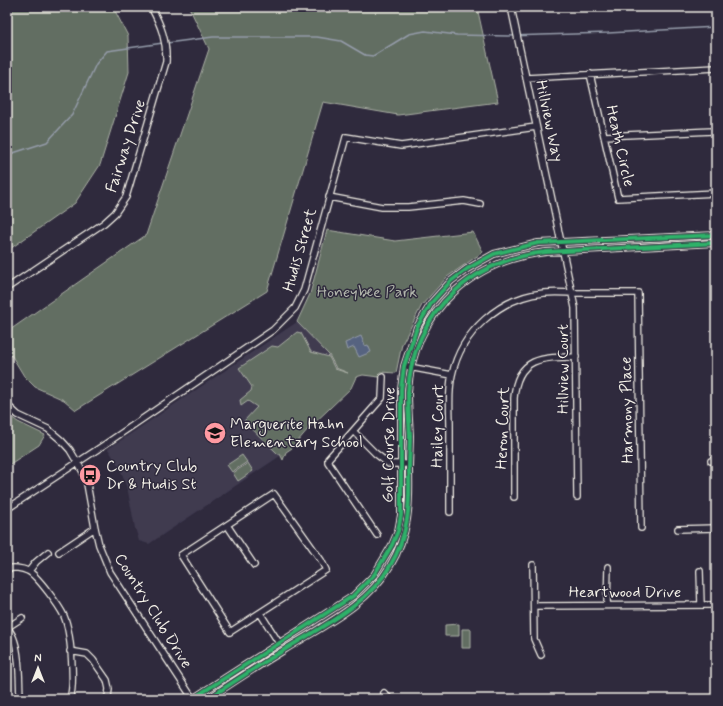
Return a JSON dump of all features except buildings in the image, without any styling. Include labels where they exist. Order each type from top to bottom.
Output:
[{"type":"street","name":"Fairway Drive","points":[[7,288],[104,223],[115,213],[126,197],[166,62],[164,36],[160,22],[152,7]]},
{"type":"street","name":"Hillview Way","points":[[511,7],[561,241]]},
{"type":"street","points":[[526,78],[716,68]]},
{"type":"street","name":"Heath Circle","points":[[590,74],[618,198],[716,193]]},
{"type":"street","name":"Hudis Street","points":[[7,509],[273,330],[295,308],[304,290],[346,137],[401,146],[536,127]]},
{"type":"street","points":[[604,136],[713,130]]},
{"type":"street","points":[[329,197],[382,207],[396,208],[408,208],[464,201],[480,204]]},
{"type":"street","name":"Golf Course Drive","points":[[193,699],[353,596],[374,575],[392,545],[398,530],[401,515],[401,389],[404,366],[417,327],[432,302],[451,281],[467,269],[494,254],[538,243],[716,235]]},
{"type":"street","name":"Hillview Court","points":[[561,241],[573,293],[576,316],[577,497]]},
{"type":"street","name":"Golf Course Drive","points":[[208,699],[352,607],[375,588],[390,567],[400,549],[409,505],[408,392],[411,368],[420,340],[428,324],[443,302],[463,283],[477,274],[500,263],[528,254],[716,243]]},
{"type":"street","name":"Hailey Court","points":[[450,512],[450,396],[452,375],[458,357],[466,341],[479,325],[499,309],[523,298],[543,293],[638,293]]},
{"type":"street","name":"Harmony Place","points":[[638,293],[641,528]]},
{"type":"street","name":"Heron Court","points":[[514,497],[514,398],[515,387],[518,379],[526,367],[532,362],[551,357],[576,357]]},
{"type":"street","points":[[404,366],[452,375]]},
{"type":"street","points":[[377,535],[328,462],[328,459],[382,398],[383,377]]},
{"type":"street","name":"Country Club Drive","points":[[7,405],[18,415],[48,429],[65,444],[78,462],[87,484],[99,545],[110,572],[193,699]]},
{"type":"street","points":[[353,431],[375,453],[389,464],[409,464]]},
{"type":"street","points":[[274,494],[326,570],[260,613],[230,632],[181,556],[274,494]]},
{"type":"street","points":[[227,525],[254,565]]},
{"type":"street","points":[[59,552],[95,528]]},
{"type":"street","points":[[678,529],[716,528]]},
{"type":"street","points":[[29,571],[36,562],[48,552]]},
{"type":"street","points":[[533,565],[534,639],[541,655]]},
{"type":"street","points":[[607,605],[608,567]]},
{"type":"street","points":[[7,569],[11,568],[29,571],[41,583],[64,616],[69,632],[72,677],[70,699]]},
{"type":"street","points":[[700,571],[701,605]]},
{"type":"street","name":"Heartwood Drive","points":[[534,606],[716,605]]},
{"type":"street","points":[[260,613],[279,643]]},
{"type":"street","points":[[20,699],[16,646],[13,634],[7,628],[22,618]]},
{"type":"street","points":[[70,651],[87,654],[93,660],[107,680],[109,698]]},
{"type":"street","points":[[384,693],[390,699]]},
{"type":"shaded area","name":"Marguerite Hahn Elementary School","points":[[297,322],[329,355],[336,368],[350,373],[283,454],[149,544],[139,541],[128,492],[120,468],[108,449]]},
{"type":"green space","points":[[7,7],[113,7],[128,36],[129,72],[100,165],[75,203],[7,251]]},
{"type":"green space","points":[[189,7],[477,7],[498,102],[398,115],[323,102],[267,291],[76,410],[64,400],[35,387],[24,376],[7,348],[7,332],[146,235],[209,49]]},
{"type":"green space","name":"Honeybee Park","points":[[327,230],[395,241],[473,232],[483,252],[447,277],[422,305],[402,344],[396,373],[380,372],[379,377],[363,375],[356,377],[351,388],[308,429],[292,448],[286,452],[283,460],[280,454],[278,454],[244,421],[257,407],[248,401],[241,406],[240,400],[251,391],[252,387],[239,368],[272,346],[278,347],[297,332],[301,333],[311,352],[329,357],[335,369],[348,373],[336,368],[329,355],[297,322],[310,294]]},
{"type":"green space","points":[[7,414],[18,422],[45,435],[39,445],[7,466]]},
{"type":"green space","points":[[242,455],[247,462],[232,472],[227,465]]},
{"type":"green space","points":[[248,463],[253,471],[238,481],[233,473]]},
{"type":"green space","points":[[459,624],[459,636],[445,636],[445,625]]},
{"type":"green space","points":[[462,629],[471,629],[471,648],[462,648]]},
{"type":"water","points":[[361,336],[365,346],[368,345],[371,352],[359,357],[354,347],[347,350],[345,343]]},
{"type":"waterway","points":[[167,43],[213,37],[317,37],[341,41],[365,55],[373,56],[409,34],[425,31],[457,35],[508,36],[608,33],[716,27]]},
{"type":"waterway","points":[[7,155],[47,142],[72,115],[96,64],[107,51],[163,43]]},
{"type":"cycle path","points":[[192,699],[353,596],[374,575],[392,545],[398,531],[401,515],[401,389],[404,366],[417,327],[432,302],[451,281],[467,269],[494,254],[538,243],[716,235]]},
{"type":"cycle path","points":[[208,699],[343,614],[369,593],[390,566],[401,543],[407,520],[410,435],[408,392],[412,364],[421,337],[435,313],[454,292],[474,276],[497,264],[533,254],[546,252],[716,243]]},
{"type":"place","name":"Marguerite Hahn Elementary School","points":[[215,433]]},
{"type":"place","name":"Country Club Dr & Hudis St","points":[[90,475]]}]
